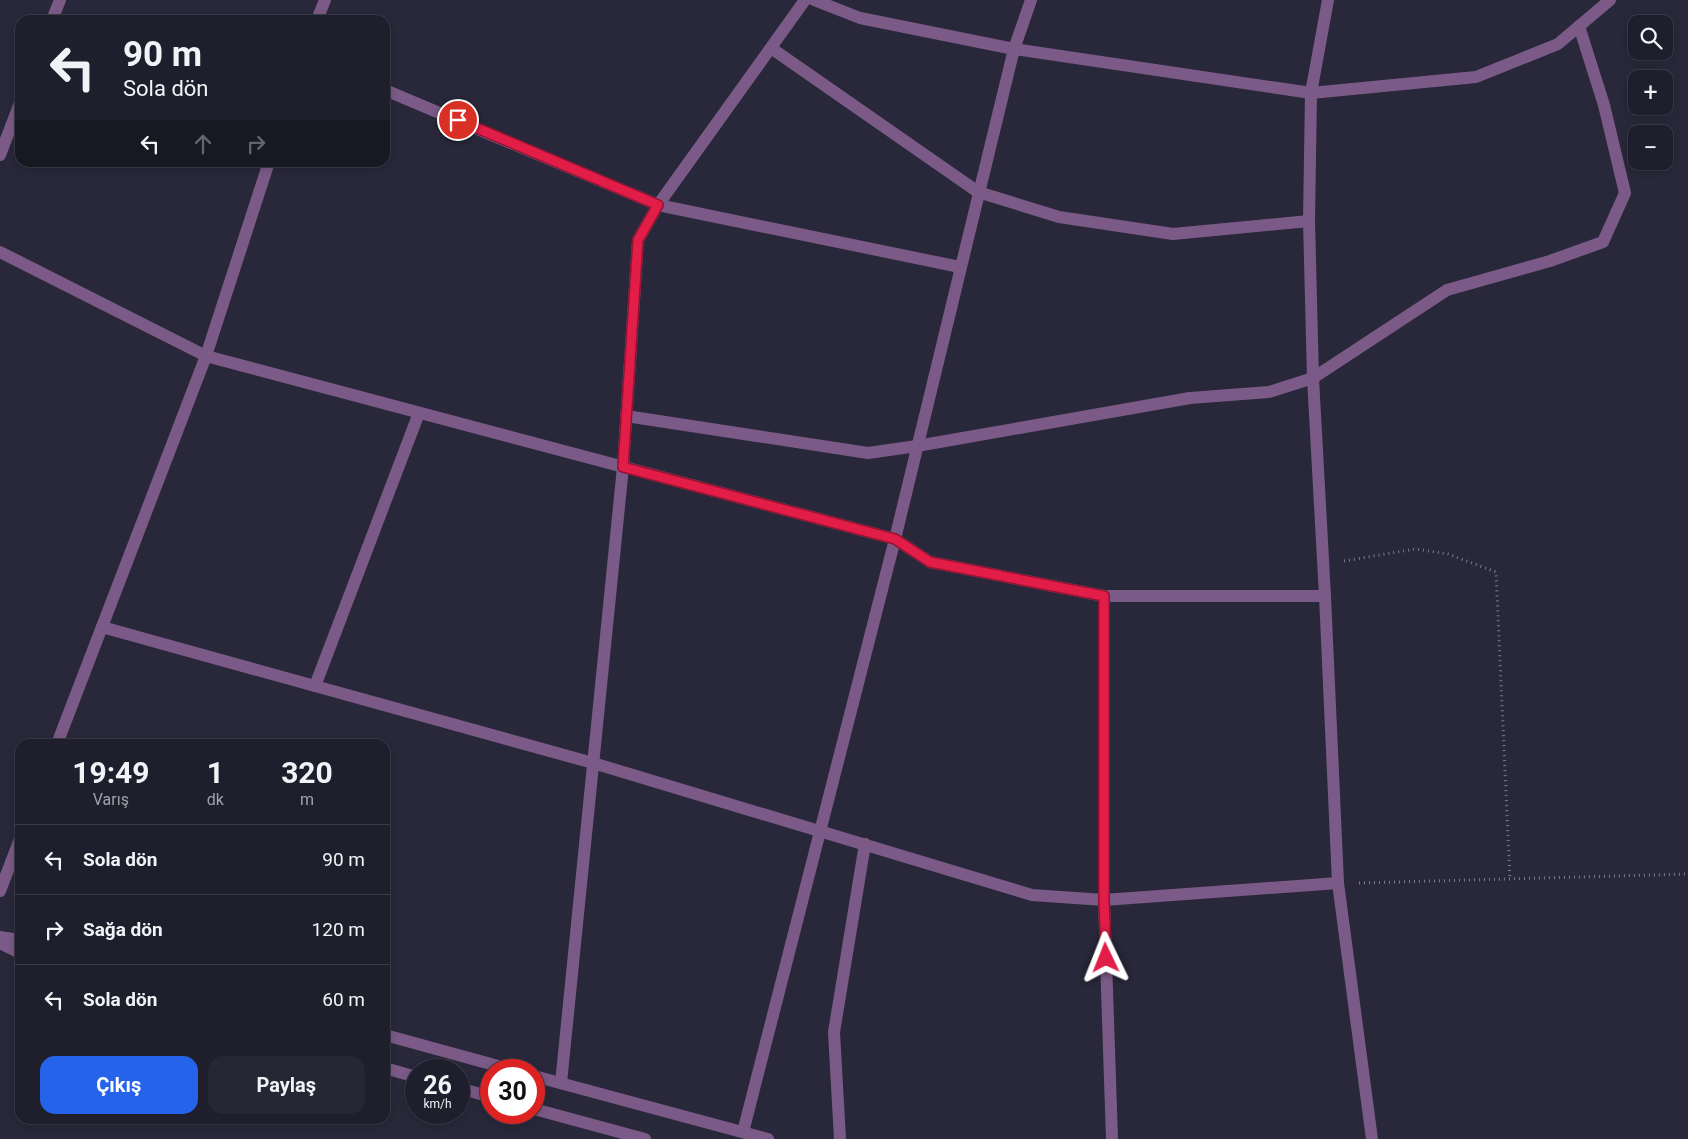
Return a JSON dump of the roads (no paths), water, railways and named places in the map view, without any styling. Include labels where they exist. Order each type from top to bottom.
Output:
[{"type":"street","points":[[54,15],[60,0]]},
{"type":"street","points":[[319,15],[325,0]]},
{"type":"street","points":[[561,1083],[623,467],[638,240],[658,205],[805,0]]},
{"type":"street","points":[[814,0],[860,18],[1014,49],[1311,93],[1476,77],[1558,44],[1610,0]]},
{"type":"street","points":[[743,1132],[895,539],[1014,49],[1031,0]]},
{"type":"street","points":[[1328,0],[1311,93],[1309,221],[1313,378],[1326,596],[1338,883],[1372,1139]]},
{"type":"street","points":[[626,416],[868,453],[1190,398],[1269,392],[1313,378],[1447,290],[1550,261],[1603,242],[1625,193],[1604,105],[1579,26]]},
{"type":"street","points":[[771,48],[978,192],[1059,217],[1173,234],[1309,221]]},
{"type":"street","points":[[390,92],[658,205],[960,267]]},
{"type":"street","points":[[0,155],[15,116]]},
{"type":"street","points":[[59,739],[206,356],[267,167]]},
{"type":"street","points":[[0,252],[206,356],[895,539],[930,562],[1104,596],[1326,596]]},
{"type":"street","points":[[315,686],[418,413]]},
{"type":"street","points":[[1104,596],[1104,900],[1112,1139]]},
{"type":"street","points":[[102,627],[593,763],[1032,895],[1104,900],[1338,883]]},
{"type":"street","points":[[840,1139],[834,1032],[865,844]]},
{"type":"street","points":[[0,890],[15,852]]},
{"type":"street","points":[[0,937],[15,939]]},
{"type":"street","points":[[0,943],[15,950]]},
{"type":"street","points":[[390,1036],[480,1061]]},
{"type":"street","points":[[390,1069],[405,1074]]},
{"type":"street","points":[[545,1079],[768,1139]]},
{"type":"street","points":[[545,1112],[645,1139]]}]
